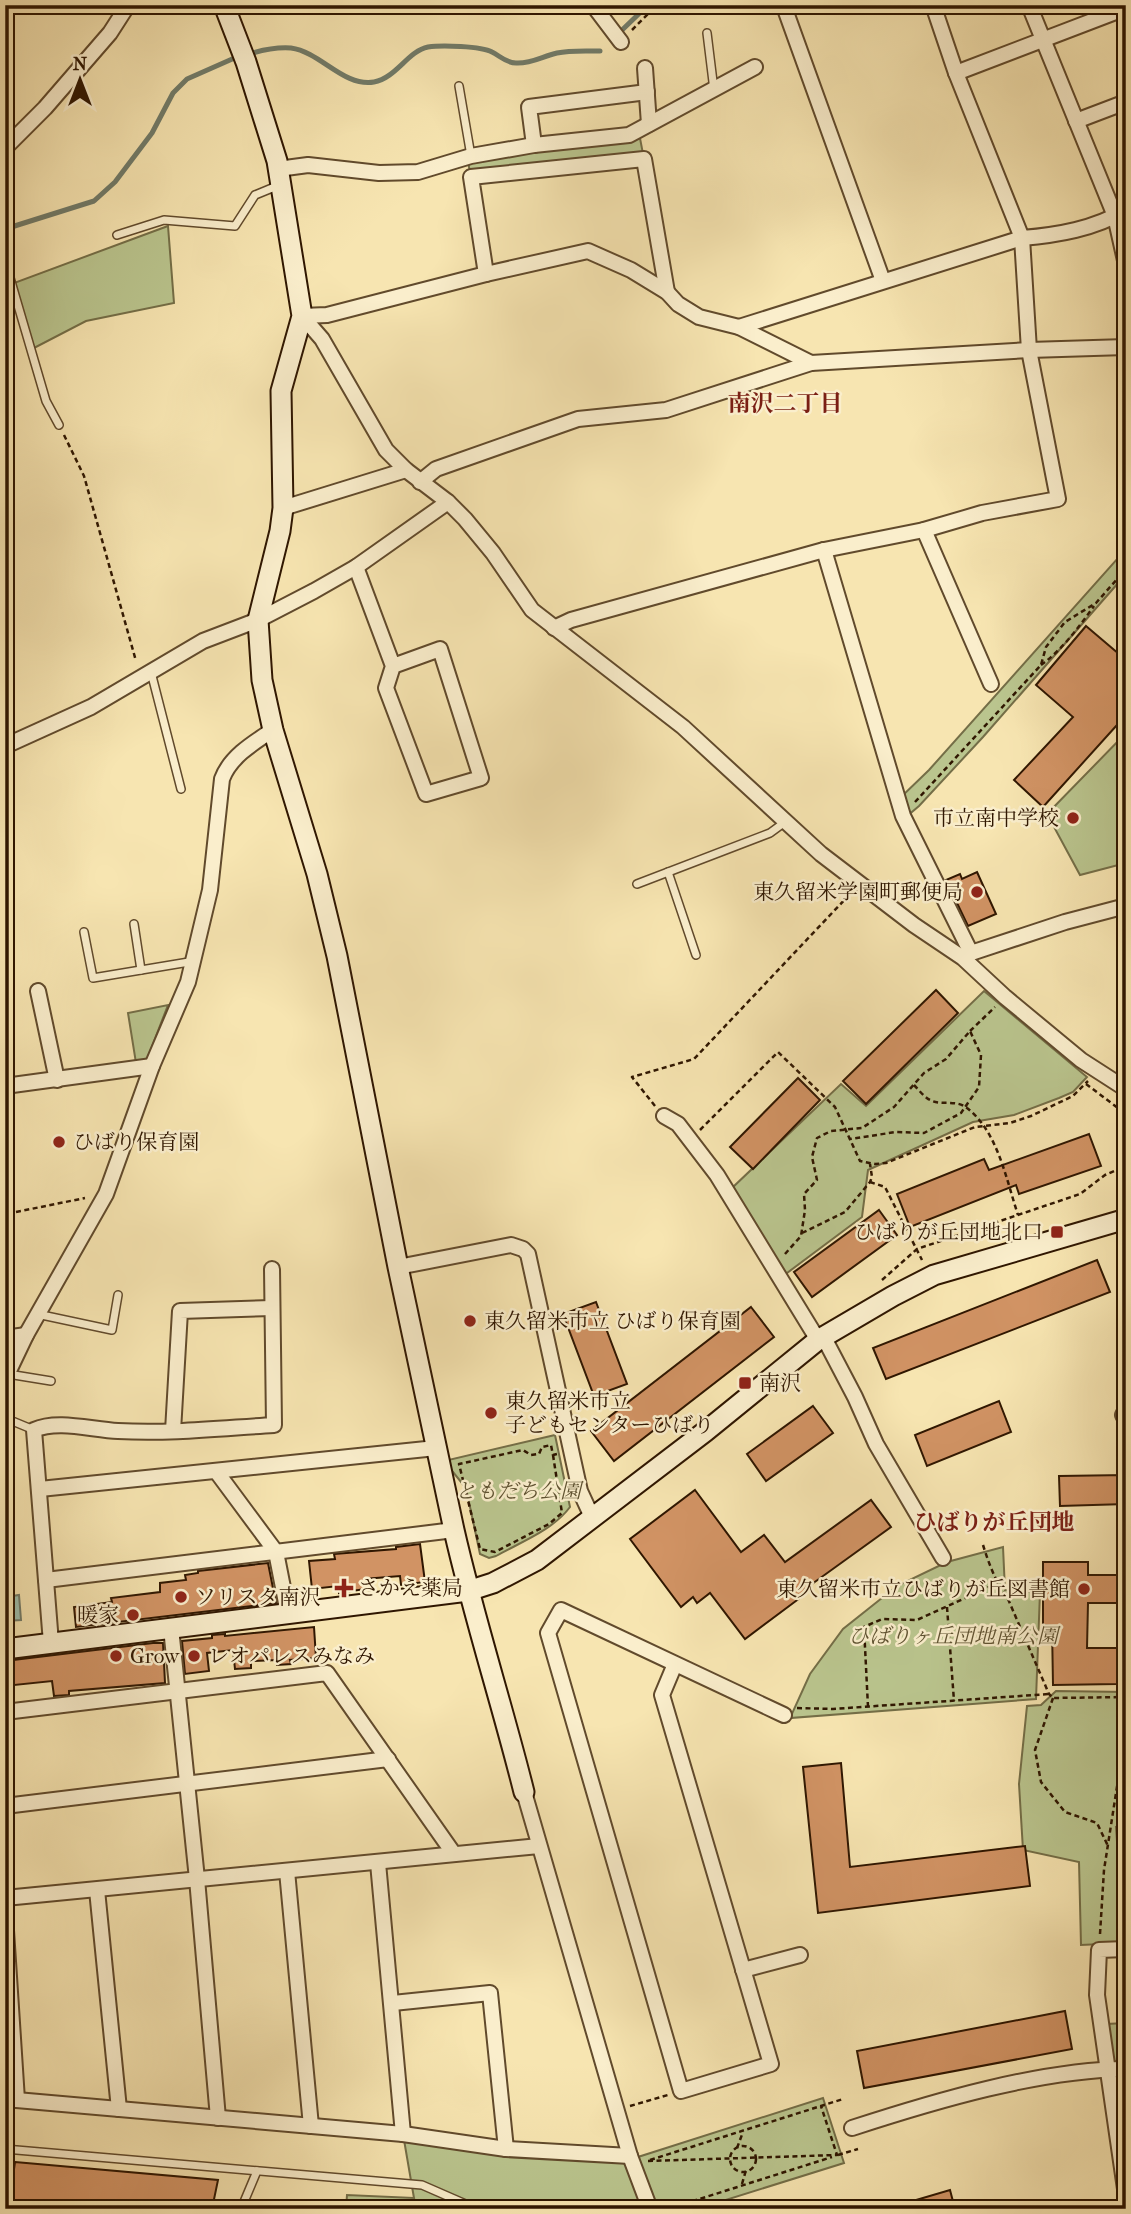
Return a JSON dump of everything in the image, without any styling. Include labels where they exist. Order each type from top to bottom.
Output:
[{"type":"street","points":[[5,148],[45,108],[110,33],[128,5]]},
{"type":"street","points":[[224,5],[242,53],[280,177],[302,316],[281,391],[283,508],[258,620],[262,680],[273,730],[329,918],[398,1266],[468,1591],[539,1846],[631,2156],[650,2209]]},
{"type":"street","points":[[593,5],[621,42]]},
{"type":"street","points":[[554,628],[571,620],[824,550],[923,530],[982,513],[1058,499],[1029,350],[1023,238],[956,73],[933,5]]},
{"type":"street","points":[[1029,5],[1076,121],[1120,213],[1126,265]]},
{"type":"street","points":[[956,73],[1126,8]]},
{"type":"street","points":[[786,12],[883,281]]},
{"type":"street","points":[[280,177],[308,166],[379,173],[418,172],[471,156],[534,145],[629,135],[755,67]]},
{"type":"street","points":[[645,68],[649,124]]},
{"type":"street","points":[[534,145],[530,107],[647,92]]},
{"type":"street","points":[[1076,121],[1126,102]]},
{"type":"street","points":[[486,274],[471,177],[644,159],[667,292]]},
{"type":"street","points":[[738,327],[1023,238],[1061,234],[1120,213]]},
{"type":"street","points":[[302,316],[327,315],[588,251],[631,270],[667,292],[678,304],[699,317],[738,327],[811,363]]},
{"type":"street","points":[[302,316],[322,339],[386,450],[405,470],[448,502],[493,553],[532,610],[683,727],[785,822],[860,884],[914,925],[967,956],[1005,997],[1097,1071],[1126,1089]]},
{"type":"street","points":[[420,482],[436,469],[578,419],[667,410],[811,363],[1126,347]]},
{"type":"street","points":[[283,508],[405,470]]},
{"type":"street","points":[[5,746],[68,718],[203,641],[258,620],[356,567],[448,502]]},
{"type":"street","points":[[923,530],[991,684]]},
{"type":"street","points":[[824,550],[903,816],[967,956]]},
{"type":"street","points":[[356,567],[393,666],[386,688],[426,794],[481,778],[440,649],[393,666]]},
{"type":"street","points":[[7,1377],[37,1314],[106,1194],[152,1066],[188,982],[210,890],[222,779],[228,765],[273,730]]},
{"type":"street","points":[[967,956],[1065,922],[1126,906]]},
{"type":"street","points":[[38,991],[57,1080]]},
{"type":"street","points":[[5,1086],[152,1066]]},
{"type":"street","points":[[663,1116],[677,1124],[717,1175],[773,1267],[821,1338],[855,1397],[876,1444],[943,1558]]},
{"type":"street","points":[[5,1649],[468,1591],[494,1583],[523,1568],[592,1517],[706,1431],[821,1338],[893,1296],[934,1275],[1126,1219]]},
{"type":"street","points":[[398,1266],[511,1245],[528,1254],[580,1491],[592,1517]]},
{"type":"street","points":[[51,1643],[34,1430],[45,1425],[118,1432],[173,1432],[274,1425],[272,1269]]},
{"type":"street","points":[[173,1432],[180,1311],[272,1308]]},
{"type":"street","points":[[5,1338],[26,1335]]},
{"type":"street","points":[[1126,1409],[1123,1415],[1126,1420]]},
{"type":"street","points":[[40,1489],[436,1448]]},
{"type":"street","points":[[216,1471],[276,1552],[288,1613]]},
{"type":"street","points":[[46,1580],[454,1530]]},
{"type":"street","points":[[675,1664],[662,1695],[771,2064],[681,2091],[548,1633],[561,1610],[675,1664],[785,1711]]},
{"type":"street","points":[[171,1628],[218,2118]]},
{"type":"street","points":[[5,1712],[327,1673],[454,1854]]},
{"type":"street","points":[[5,1806],[388,1759]]},
{"type":"street","points":[[5,1898],[539,1846]]},
{"type":"street","points":[[378,1863],[404,2134]]},
{"type":"street","points":[[287,1871],[311,2126]]},
{"type":"street","points":[[97,1890],[119,2109]]},
{"type":"street","points":[[5,1915],[11,2100],[404,2134],[506,2149],[631,2156]]},
{"type":"street","points":[[1126,1949],[1099,1950],[1097,1995],[1126,2196]]},
{"type":"street","points":[[743,1970],[800,1955]]},
{"type":"street","points":[[393,2003],[490,1993],[506,2149]]},
{"type":"street","points":[[852,2128],[903,2112],[1033,2079],[1106,2069],[1126,2069]]},
{"type":"lane","points":[[707,33],[714,90]]},
{"type":"lane","points":[[458,86],[471,156]]},
{"type":"lane","points":[[117,235],[164,220],[236,226],[256,195],[280,177]]},
{"type":"lane","points":[[5,261],[46,401],[60,425]]},
{"type":"lane","points":[[146,674],[181,789]]},
{"type":"lane","points":[[637,884],[770,833],[785,822]]},
{"type":"lane","points":[[668,872],[696,955]]},
{"type":"lane","points":[[134,924],[141,970]]},
{"type":"lane","points":[[84,932],[93,978],[195,961]]},
{"type":"lane","points":[[37,1314],[112,1330],[118,1295]]},
{"type":"lane","points":[[7,1377],[51,1381]]},
{"type":"lane","points":[[5,1418],[34,1430]]},
{"type":"lane","points":[[5,2149],[422,2185],[477,2209]]},
{"type":"lane","points":[[241,2209],[257,2171]]},
{"type":"path","points":[[621,42],[657,5]]},
{"type":"path","points":[[737,5],[743,7]]},
{"type":"path","points":[[60,425],[84,476],[146,674]]},
{"type":"path","points":[[903,816],[1041,665],[1074,633],[1126,569]]},
{"type":"path","points":[[1041,665],[1046,648],[1065,622],[1096,603]]},
{"type":"path","points":[[663,1116],[632,1077],[694,1059],[860,884]]},
{"type":"path","points":[[802,1233],[805,1210],[803,1194],[817,1180],[812,1157],[817,1138],[831,1131],[862,1128],[894,1107],[924,1073],[946,1059],[1005,997]]},
{"type":"path","points":[[850,1139],[896,1132],[925,1133],[961,1113],[979,1087],[981,1055],[970,1031]]},
{"type":"path","points":[[690,1140],[778,1052],[835,1107],[860,1161],[870,1164],[886,1163],[975,1127],[1010,1123],[1031,1116],[1073,1096],[1097,1071]]},
{"type":"path","points":[[1086,1084],[1126,1114]]},
{"type":"path","points":[[914,1085],[930,1100],[966,1107],[984,1126],[993,1141],[1018,1215]]},
{"type":"path","points":[[773,1267],[802,1233],[845,1212],[870,1182],[870,1164]]},
{"type":"path","points":[[880,1282],[917,1249],[1080,1194],[1105,1175],[1126,1166]]},
{"type":"path","points":[[870,1182],[884,1186],[917,1249]]},
{"type":"path","points":[[16,1212],[106,1194]]},
{"type":"path","points":[[551,1445],[553,1455],[562,1513],[550,1524],[495,1552],[480,1549],[460,1464],[523,1450],[531,1455],[539,1454],[542,1447],[551,1445]]},
{"type":"path","points":[[553,1455],[571,1451]]},
{"type":"path","points":[[983,1545],[1049,1694],[1054,1698],[1126,1698]]},
{"type":"path","points":[[868,1707],[864,1627],[882,1619],[917,1620],[998,1583]]},
{"type":"path","points":[[947,1607],[954,1701]]},
{"type":"path","points":[[785,1711],[1049,1694]]},
{"type":"path","points":[[1054,1698],[1035,1750],[1041,1782],[1065,1812],[1097,1823],[1108,1846]]},
{"type":"path","points":[[1099,1950],[1108,1846],[1126,1730]]},
{"type":"path","points":[[617,2110],[681,2091]]},
{"type":"path","points":[[836,2155],[646,2161],[844,2099]]},
{"type":"path","points":[[821,2106],[836,2155]]},
{"type":"path","points":[[737,2148],[743,2131]]},
{"type":"path","points":[[746,2147],[756,2152],[752,2169],[746,2171],[733,2168],[730,2152],[737,2148],[746,2147]]},
{"type":"path","points":[[668,2209],[858,2148]]},
{"type":"path","points":[[741,2186],[746,2171]]},
{"type":"green space","points":[[639,133],[644,159],[471,177],[468,162]]},
{"type":"green space","points":[[168,226],[174,303],[86,321],[34,348],[14,283]]},
{"type":"green space","points":[[1126,549],[1126,574],[983,737],[906,817],[900,798],[929,770]]},
{"type":"green space","points":[[1126,733],[1126,863],[1080,875],[1047,814]]},
{"type":"green space","points":[[984,991],[1087,1077],[1073,1092],[1059,1098],[1014,1115],[973,1122],[868,1170],[862,1217],[783,1276],[731,1189],[841,1084],[866,1106]]},
{"type":"green space","points":[[168,1005],[146,1062],[136,1063],[128,1013]]},
{"type":"green space","name":"ともだち公園","points":[[555,1435],[570,1507],[546,1529],[496,1556],[489,1558],[480,1554],[466,1488],[444,1461]]},
{"type":"green space","name":"ひばりヶ丘団地南公園","points":[[1003,1547],[1005,1590],[1040,1592],[1036,1699],[790,1718],[810,1674],[843,1629],[897,1586],[947,1562]]},
{"type":"green space","points":[[1056,1691],[1126,1692],[1126,1826],[1116,1827],[1124,1943],[1081,1945],[1079,1862],[1023,1850],[1019,1784],[1027,1706],[1041,1705]]},
{"type":"green space","points":[[1126,2023],[1126,2111],[1119,2111],[1106,2024]]},
{"type":"green space","points":[[823,2098],[844,2163],[697,2209],[654,2209],[638,2157]]},
{"type":"green space","points":[[403,2134],[630,2156],[645,2209],[346,2209],[347,2195],[414,2198]]},
{"type":"shaded area","points":[[19,1595],[21,1620],[5,1621],[5,1597]]},
{"type":"building","points":[[1086,626],[1126,660],[1126,715],[1043,807],[1014,780],[1073,717],[1036,685]]},
{"type":"building","points":[[977,872],[996,914],[968,926],[946,880],[960,874],[962,879]]},
{"type":"building","points":[[936,990],[958,1013],[866,1104],[843,1081]]},
{"type":"building","points":[[798,1078],[820,1100],[753,1169],[730,1147]]},
{"type":"building","points":[[1089,1134],[1101,1166],[1019,1194],[1016,1185],[910,1227],[897,1194],[984,1159],[989,1170]]},
{"type":"building","points":[[879,1210],[897,1235],[812,1297],[794,1272]]},
{"type":"building","points":[[1097,1260],[1110,1292],[886,1379],[873,1348]]},
{"type":"building","points":[[596,1302],[627,1384],[594,1396],[563,1314]]},
{"type":"building","points":[[751,1307],[774,1337],[614,1461],[591,1431]]},
{"type":"building","points":[[999,1401],[1011,1432],[927,1466],[915,1435]]},
{"type":"building","points":[[813,1406],[833,1433],[766,1481],[747,1454]]},
{"type":"building","points":[[1126,1475],[1126,1504],[1060,1506],[1059,1476]]},
{"type":"building","points":[[695,1490],[741,1552],[764,1535],[785,1562],[871,1500],[891,1527],[805,1589],[808,1592],[745,1639],[710,1593],[697,1603],[693,1597],[681,1607],[630,1539]]},
{"type":"building","points":[[420,1544],[425,1582],[401,1585],[400,1576],[364,1579],[365,1589],[339,1593],[338,1586],[312,1589],[309,1561],[335,1559],[334,1554],[396,1549]]},
{"type":"building","points":[[1043,1562],[1088,1562],[1088,1575],[1126,1575],[1126,1603],[1088,1603],[1087,1648],[1117,1648],[1117,1684],[1053,1685],[1052,1626],[1043,1625]]},
{"type":"building","points":[[268,1563],[276,1603],[76,1627],[74,1607],[112,1602],[111,1598],[160,1592],[160,1583],[186,1580],[185,1575],[198,1571]]},
{"type":"building","points":[[314,1627],[316,1658],[290,1660],[291,1664],[277,1665],[277,1660],[251,1661],[251,1668],[235,1669],[233,1650],[207,1653],[209,1671],[185,1674],[182,1641],[212,1638],[212,1635]]},
{"type":"building","points":[[163,1643],[165,1683],[69,1691],[69,1695],[54,1696],[52,1681],[5,1686],[5,1661]]},
{"type":"building","points":[[841,1763],[850,1867],[1025,1846],[1030,1886],[818,1913],[803,1767]]},
{"type":"building","points":[[1065,2011],[1072,2049],[864,2088],[857,2051]]},
{"type":"building","points":[[15,2162],[218,2180],[212,2209],[61,2209],[9,2204]]},
{"type":"building","points":[[950,2190],[955,2209],[899,2209],[899,2205]]},
{"type":"waterway","points":[[619,33],[648,5]]},
{"type":"waterway","points":[[249,54],[291,48],[312,56],[352,79],[374,82],[382,80],[414,54],[428,47],[479,48],[516,63],[562,52],[600,51]]},
{"type":"waterway","points":[[5,229],[94,201],[115,182],[152,133],[173,93],[187,79],[239,56]]},
{"type":"place","name":"市立南中学校","points":[[1073,818]]},
{"type":"place","name":"東久留米学園町郵便局","points":[[977,892]]},
{"type":"place","name":"ひばり保育園","points":[[59,1142]]},
{"type":"place","name":"ひばりが丘団地北口","points":[[1057,1232]]},
{"type":"place","name":"東久留米市立 ひばり保育園","points":[[470,1321]]},
{"type":"place","name":"南沢","points":[[745,1383]]},
{"type":"place","name":"東久留米市立 子どもセンターひばり","points":[[491,1413]]},
{"type":"place","name":"さかえ薬局","points":[[344,1588]]},
{"type":"place","name":"東久留米市立ひばりが丘図書館","points":[[1084,1589]]},
{"type":"place","name":"ソリスタ南沢","points":[[181,1597]]},
{"type":"place","name":"暖家","points":[[133,1615]]},
{"type":"place","name":"Grow","points":[[116,1656]]},
{"type":"place","name":"レオパレスみなみ","points":[[194,1656]]},
{"type":"district","name":"南沢二丁目","points":[[785,403]]},
{"type":"district","name":"ひばりが丘団地","points":[[994,1522]]}]
